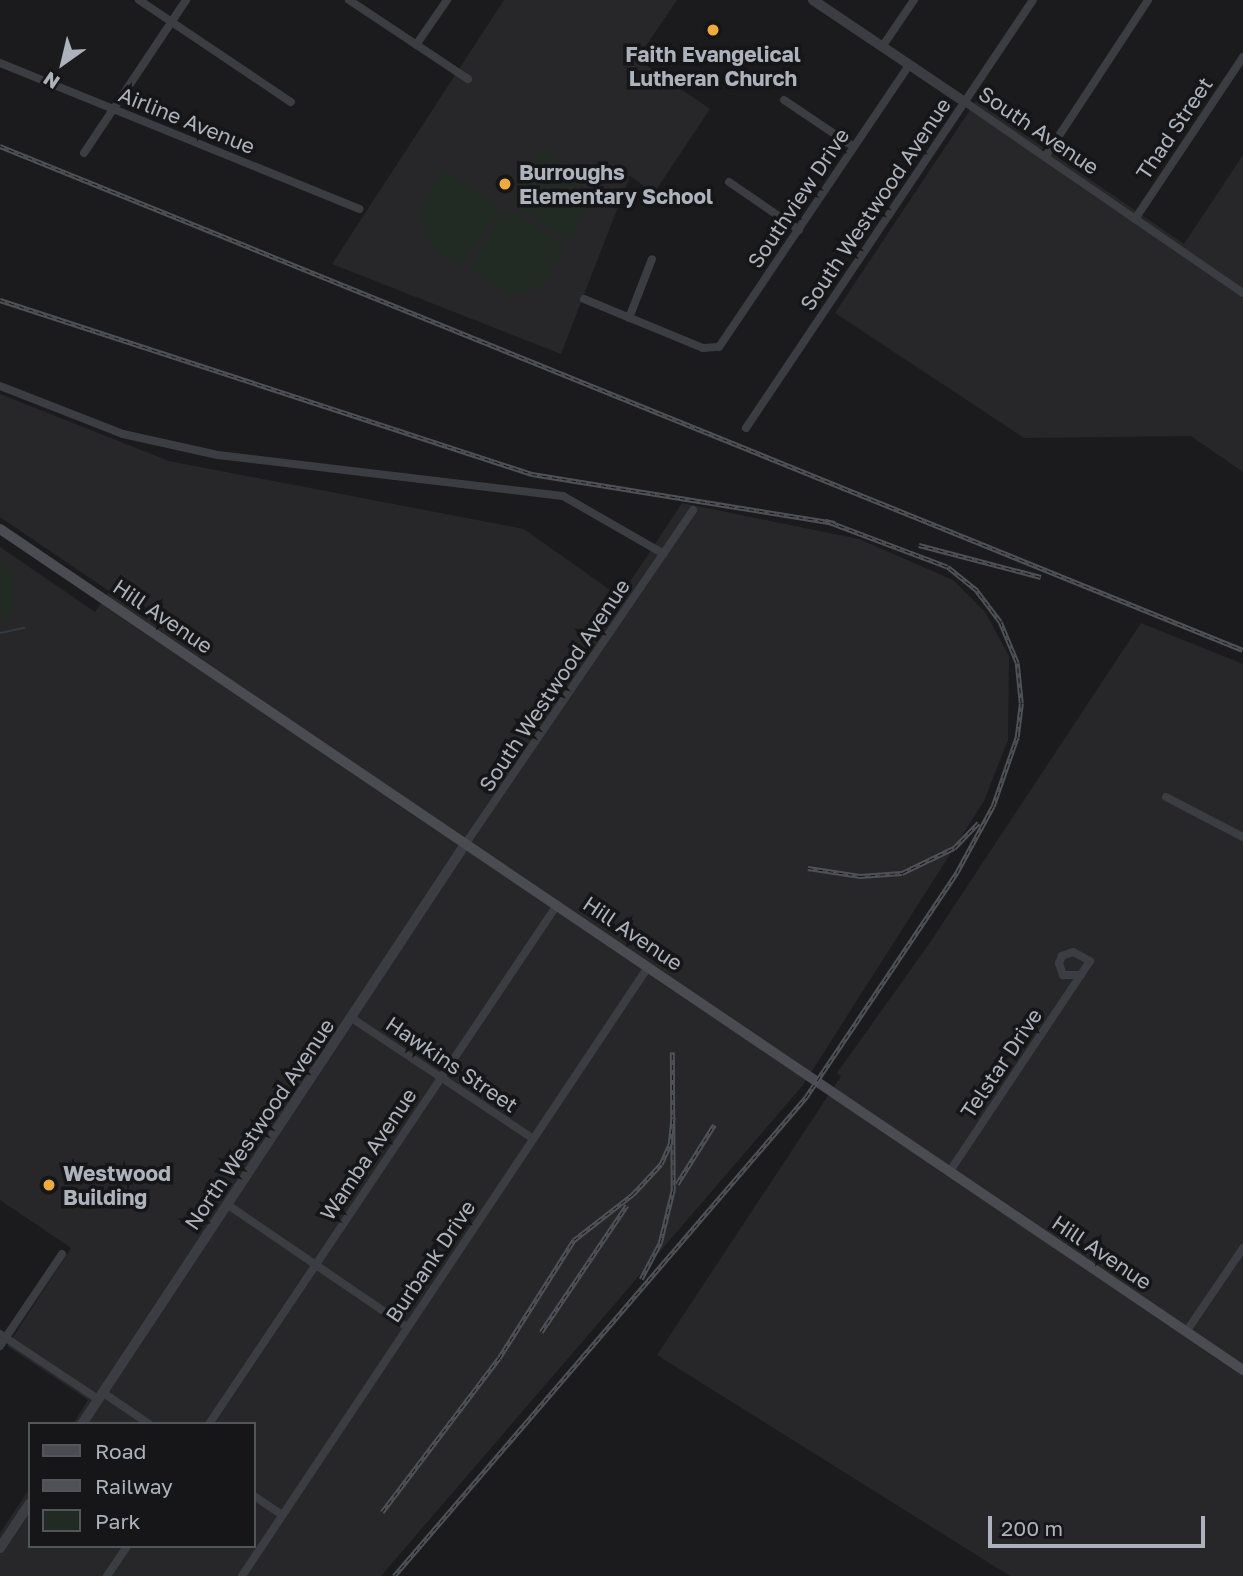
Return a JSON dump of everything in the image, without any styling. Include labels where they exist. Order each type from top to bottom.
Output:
[{"type":"main road","name":"Hill Avenue","points":[[0,530],[1243,1370]]},
{"type":"street","points":[[139,0],[291,102]]},
{"type":"street","points":[[84,153],[186,0]]},
{"type":"street","points":[[349,0],[468,79]]},
{"type":"street","points":[[416,45],[447,0]]},
{"type":"street","name":"South Avenue","points":[[813,0],[1243,293]]},
{"type":"street","points":[[882,47],[914,0]]},
{"type":"street","name":"South Westwood Avenue","points":[[746,428],[1033,0]]},
{"type":"street","points":[[1045,157],[1148,0]]},
{"type":"street","name":"Thad Street","points":[[1135,219],[1243,57]]},
{"type":"street","name":"Airline Avenue","points":[[0,63],[360,209]]},
{"type":"street","name":"Southview Drive","points":[[629,318],[703,348],[715,349],[799,230],[909,65]]},
{"type":"street","points":[[784,100],[854,147]]},
{"type":"street","points":[[729,182],[799,230]]},
{"type":"street","points":[[584,299],[629,318],[652,259]]},
{"type":"street","points":[[0,386],[123,434],[218,455],[563,496],[664,554]]},
{"type":"street","name":"South Westwood Avenue","points":[[466,843],[693,510]]},
{"type":"street","points":[[1166,797],[1243,837]]},
{"type":"street","name":"North Westwood Avenue","points":[[83,1422],[353,1019],[466,843]]},
{"type":"street","name":"Wamba Avenue","points":[[210,1422],[557,905]]},
{"type":"street","name":"Burbank Drive","points":[[242,1576],[648,967]]},
{"type":"street","name":"Telstar Drive","points":[[950,1171],[1081,975]]},
{"type":"street","name":"Hawkins Street","points":[[353,1019],[532,1138]]},
{"type":"street","points":[[228,1205],[407,1327]]},
{"type":"street","points":[[1186,1332],[1243,1248]]},
{"type":"street","points":[[0,1346],[3,1336],[62,1254]]},
{"type":"street","points":[[3,1336],[146,1422]]},
{"type":"street","points":[[256,1497],[282,1515]]},
{"type":"street","points":[[0,1548],[28,1506]]},
{"type":"street","points":[[107,1576],[126,1548]]},
{"type":"shaded area","name":"Burroughs Elementary School","points":[[504,0],[677,0],[637,59],[710,109],[654,193],[630,176],[561,354],[332,264]]},
{"type":"shaded area","points":[[976,101],[1184,244],[1243,155],[1243,472],[1191,436],[1024,438],[835,313]]},
{"type":"shaded area","points":[[0,394],[169,461],[524,529],[620,597],[682,503],[859,539],[953,580],[985,612],[1009,656],[1008,740],[984,801],[803,1085],[381,1576],[0,1576],[0,1533],[28,1491],[28,1548],[256,1548],[256,1422],[74,1422],[88,1400],[7,1346],[71,1248],[0,1200],[0,547],[95,612],[109,591],[0,517]]},
{"type":"shaded area","points":[[1141,623],[1243,664],[1243,1576],[1010,1576],[657,1355],[841,1076],[837,1073],[929,944]]},
{"type":"green space","points":[[543,148],[578,175],[587,209],[569,241],[517,207],[513,197]]},
{"type":"green space","points":[[442,170],[495,201],[498,213],[461,265],[430,247],[421,209]]},
{"type":"green space","points":[[513,212],[566,247],[541,288],[510,295],[470,269],[501,214]]},
{"type":"green space","points":[[0,562],[12,570],[13,617],[0,620]]},
{"type":"waterway","points":[[0,633],[24,628]]},
{"type":"railway","points":[[0,146],[1243,650]]},
{"type":"railway","points":[[0,300],[532,474],[835,523]]},
{"type":"railway","points":[[394,1576],[806,1097],[957,872],[993,806],[1017,737],[1021,703],[1017,663],[1000,622],[977,591],[947,567],[825,521]]},
{"type":"railway","points":[[919,545],[1041,577]]},
{"type":"railway","points":[[808,868],[860,876],[902,873],[954,848],[978,823]]},
{"type":"railway","points":[[641,1279],[660,1243],[673,1190],[672,1052]]},
{"type":"railway","points":[[382,1512],[499,1358],[574,1240],[633,1194],[661,1164],[670,1144],[673,1117]]},
{"type":"railway","points":[[677,1184],[714,1125]]},
{"type":"railway","points":[[541,1332],[627,1205]]},
{"type":"place","name":"Faith Evangelical Lutheran Church","points":[[713,30]]},
{"type":"place","name":"Burroughs Elementary School","points":[[505,184]]},
{"type":"place","name":"Westwood Building","points":[[49,1185]]}]
